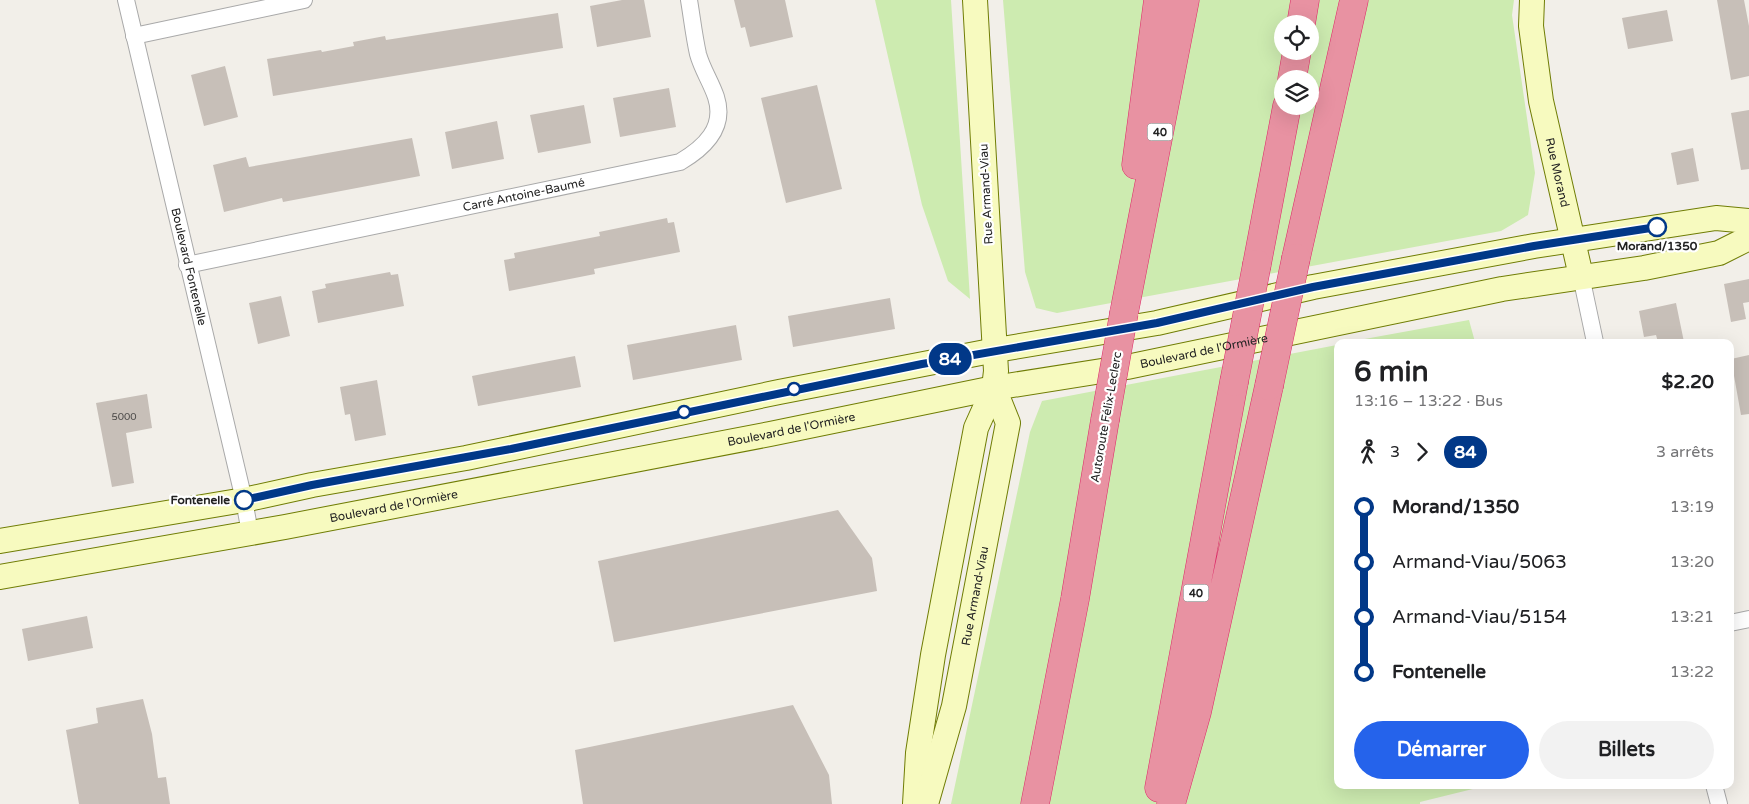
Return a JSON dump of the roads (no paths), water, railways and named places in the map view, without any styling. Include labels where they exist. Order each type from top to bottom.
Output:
[{"type":"highway","points":[[1124,313],[1123,264],[1158,0]]},
{"type":"highway","name":"Autoroute Félix-Leclerc","points":[[1035,804],[1075,599],[1124,313],[1185,0]]},
{"type":"highway","points":[[1302,15],[1305,0]]},
{"type":"highway","points":[[1180,804],[1197,712],[1354,0]]},
{"type":"highway","name":"40","points":[[1156,804],[1285,115]]},
{"type":"highway","points":[[1171,804],[1197,712]]},
{"type":"main road","name":"Rue Armand-Viau","points":[[915,804],[918,753],[933,655],[976,428],[994,388],[996,350],[975,0]]},
{"type":"main road","name":"Rue Morand","points":[[1532,0],[1531,26],[1541,101],[1581,276]]},
{"type":"main road","points":[[0,541],[244,500],[312,485],[517,448],[779,392],[996,350],[1157,323],[1313,287],[1573,239],[1716,218],[1749,221]]},
{"type":"main road","name":"Boulevard de l'Ormière","points":[[0,577],[250,533],[745,439],[994,388],[1127,366],[1493,291],[1581,276],[1644,268],[1719,253],[1749,238]]},
{"type":"main road","name":"Rue Armand-Viau","points":[[926,804],[954,706],[1008,423],[994,388]]},
{"type":"street","name":"Boulevard Fontenelle","points":[[126,0],[244,500],[250,533]]},
{"type":"street","points":[[134,36],[304,0]]},
{"type":"street","name":"Carré Antoine-Baumé","points":[[187,265],[680,162],[701,150],[711,136],[718,118],[717,98],[698,55],[689,0]]},
{"type":"street","name":"Rue Morand","points":[[1581,276],[1593,339]]},
{"type":"street","points":[[1734,622],[1749,619]]},
{"type":"street","points":[[1715,789],[1719,804]]},
{"type":"place","name":"Morand/1350","points":[[1657,227]]},
{"type":"place","name":"Fontenelle","points":[[244,500]]}]
